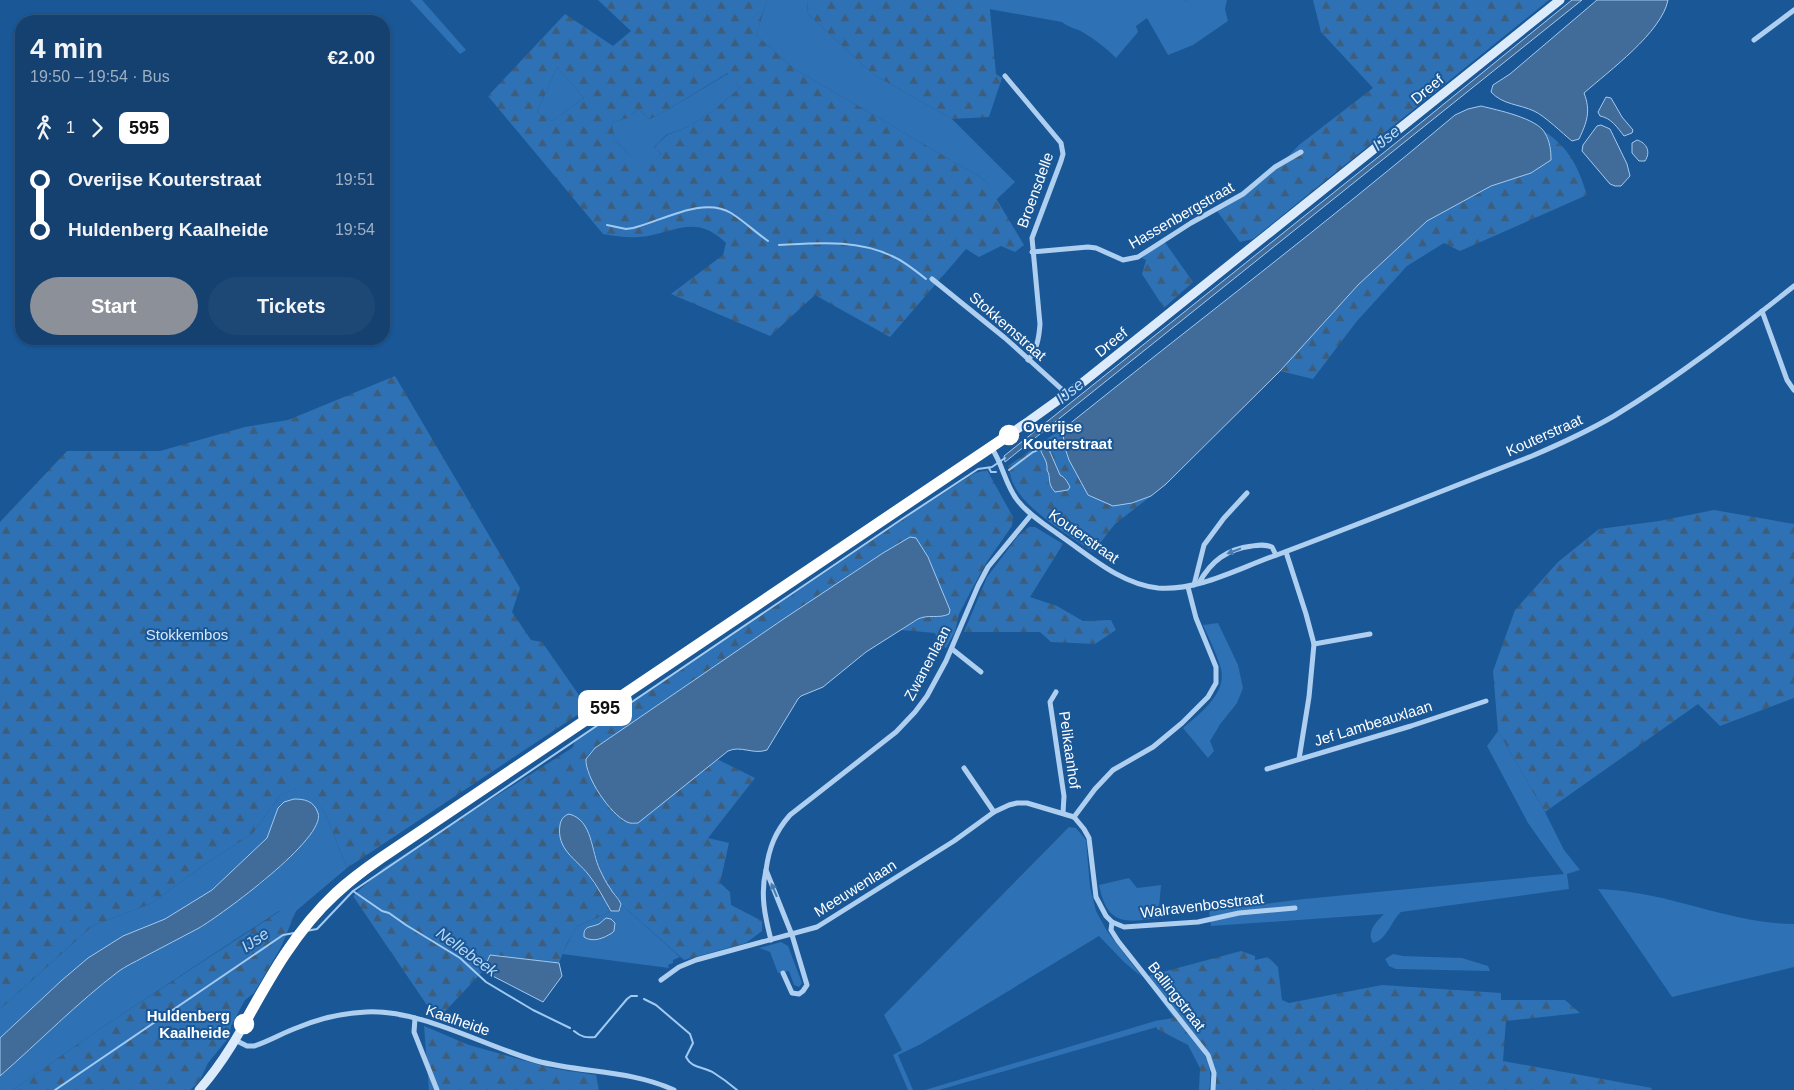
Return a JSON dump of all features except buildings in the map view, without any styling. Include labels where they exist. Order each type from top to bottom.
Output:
[{"type":"main road","name":"Dreef","points":[[199,1090],[222,1062],[281,959],[307,924],[350,880],[1067,394],[1560,0]]},
{"type":"street","points":[[1754,40],[1794,10]]},
{"type":"street","name":"Broensdelle","points":[[1005,76],[1061,143],[1063,148],[1061,161],[1032,238],[1040,324],[1034,354],[1028,360]]},
{"type":"street","name":"Hassenbergstraat","points":[[1032,252],[1088,247],[1096,248],[1123,260],[1138,257],[1190,223],[1243,194],[1275,167],[1301,152]]},
{"type":"street","name":"Stokkemstraat","points":[[932,279],[998,332],[1067,394]]},
{"type":"street","name":"Kouterstraat","points":[[991,447],[1017,500],[1031,514],[1122,577],[1139,584],[1157,588],[1188,587],[1286,552],[1568,441],[1614,416],[1685,370],[1794,286]]},
{"type":"street","points":[[1762,311],[1787,380],[1794,390]]},
{"type":"street","points":[[1197,584],[1204,545],[1224,518],[1247,493]]},
{"type":"street","name":"Zwanenlaan","points":[[772,940],[762,888],[772,840],[779,827],[790,814],[896,732],[915,712],[927,696],[952,649],[978,586],[988,567],[1031,514]]},
{"type":"street","points":[[1197,584],[1220,556],[1233,550],[1267,545],[1272,547],[1276,555]]},
{"type":"street","points":[[1286,552],[1314,644],[1309,697],[1299,759]]},
{"type":"street","points":[[1074,817],[1095,789],[1113,770],[1153,747],[1208,697],[1216,683],[1216,667],[1196,618],[1188,587]]},
{"type":"street","points":[[1314,644],[1370,634]]},
{"type":"street","points":[[952,649],[981,672]]},
{"type":"street","name":"Pelikaanhof","points":[[1056,692],[1050,702],[1064,796],[1063,813]]},
{"type":"street","name":"Jef Lambeauxlaan","points":[[1267,769],[1411,726],[1486,700]]},
{"type":"street","points":[[964,768],[994,812]]},
{"type":"street","name":"Meeuwenlaan","points":[[661,980],[680,967],[696,960],[817,927],[836,917],[994,812],[1017,803],[1027,803],[1074,817]]},
{"type":"street","name":"Ballingstraat","points":[[1074,817],[1089,838],[1096,898],[1106,916],[1112,922],[1111,930],[1208,1055],[1214,1073],[1213,1090]]},
{"type":"street","points":[[766,870],[792,935],[807,985],[803,991],[799,994],[792,993],[783,973]]},
{"type":"street","name":"Walravenbosstraat","points":[[1112,922],[1124,926],[1198,922],[1239,913],[1295,908]]},
{"type":"street","name":"Kaalheide","points":[[235,1040],[248,1046],[254,1046],[300,1026],[329,1017],[376,1012],[415,1018],[537,1061],[646,1080],[674,1090]]},
{"type":"street","points":[[415,1018],[414,1032],[437,1090]]},
{"type":"green space","points":[[410,0],[422,0],[466,50],[460,54]]},
{"type":"green space","points":[[598,0],[767,0],[756,35],[793,68],[985,180],[1024,245],[1015,252],[1001,246],[979,257],[966,249],[890,337],[815,295],[770,336],[671,294],[723,255],[726,243],[715,234],[694,227],[684,227],[639,237],[603,234],[488,96],[565,14],[613,46],[631,31]],"holes":[[[557,67],[584,98],[552,121],[537,112]],[[728,73],[740,88],[713,111],[688,127],[667,135],[654,147],[661,154],[647,168],[626,152],[614,138],[612,122],[631,117],[630,115],[639,109],[649,119]]]},
{"type":"green space","points":[[767,0],[807,0],[808,14],[873,74],[952,119],[1015,182],[996,200],[985,180],[793,68],[756,35]]},
{"type":"green space","points":[[807,0],[989,0],[996,74],[1002,78],[989,117],[952,119],[873,74],[808,14]]},
{"type":"green space","points":[[989,0],[1227,0],[1225,9],[1228,21],[1193,45],[1168,55],[1147,18],[1136,26],[1138,32],[1116,58],[1093,38],[1062,22],[989,9]]},
{"type":"green space","points":[[1313,0],[1549,0],[1253,239],[1240,242],[1217,211],[1281,164],[1299,145],[1373,88],[1321,32]]},
{"type":"green space","points":[[557,67],[584,98],[552,121],[537,112]]},
{"type":"green space","points":[[729,73],[740,88],[713,111],[688,127],[666,135],[654,147],[661,154],[647,169],[626,152],[614,138],[612,122],[630,117],[639,109],[649,119]]},
{"type":"green space","points":[[1544,131],[1553,137],[1572,158],[1587,195],[1460,251],[1444,243],[1407,266],[1357,321],[1313,379],[1280,371],[1358,285],[1427,221],[1491,186],[1531,173],[1551,147]]},
{"type":"green space","points":[[1164,241],[1193,282],[1164,308],[1142,274],[1146,260],[1142,258]]},
{"type":"green space","name":"Stokkembos","points":[[395,376],[520,588],[512,612],[531,640],[542,642],[588,708],[347,868],[326,815],[308,786],[281,794],[252,834],[205,864],[152,903],[92,926],[0,1009],[0,522],[67,451],[160,451],[245,427],[288,420]]},
{"type":"green space","points":[[1063,429],[1064,445],[1132,503],[1151,496],[1115,524],[1093,552],[1049,522],[1028,504],[1014,485],[1008,466]]},
{"type":"green space","points":[[987,470],[1013,517],[1012,526],[986,563],[959,614],[955,632],[946,648],[939,644],[935,633],[901,630],[924,616],[939,617],[950,610],[923,549],[865,566],[785,618],[595,748],[587,756],[587,771],[597,790],[682,787],[717,759],[755,778],[708,838],[729,843],[720,883],[730,892],[731,905],[762,921],[762,931],[746,943],[684,960],[621,904],[617,896],[610,890],[599,868],[592,841],[584,826],[574,815],[563,843],[565,848],[587,873],[610,908],[608,913],[577,926],[559,963],[490,955],[483,971],[437,1020],[353,896],[383,868],[572,748],[575,742],[913,513],[975,473]]},
{"type":"green space","points":[[1714,510],[1794,524],[1794,698],[1720,726],[1698,704],[1545,812],[1498,731],[1493,671],[1515,610],[1558,562],[1599,529],[1659,521]]},
{"type":"green space","points":[[1029,527],[1035,527],[1063,544],[1030,597],[1057,606],[1083,621],[1111,620],[1116,630],[1095,644],[1051,642],[1040,632],[964,632],[987,577],[1018,536]]},
{"type":"green space","points":[[1218,623],[1238,665],[1243,688],[1237,703],[1210,741],[1214,751],[1208,758],[1183,728],[1210,703],[1220,687],[1221,669],[1203,625]]},
{"type":"green space","points":[[1498,731],[1545,812],[1564,850],[1580,870],[1567,874],[1569,889],[1401,912],[1382,938],[1373,943],[1371,931],[1384,914],[1211,926],[1209,911],[1304,899],[1564,874],[1528,823],[1487,746]]},
{"type":"green space","points":[[308,785],[326,815],[347,868],[296,911],[279,911],[104,1026],[13,1090],[0,1090],[0,1076],[89,995],[121,969],[201,927],[263,882],[288,859],[313,831],[278,808],[267,838],[212,890],[165,920],[123,936],[88,958],[0,1038],[0,1009],[92,926],[152,903],[205,864],[252,834],[281,794]]},
{"type":"green space","points":[[1069,827],[1076,828],[1086,840],[1090,887],[1096,911],[1107,931],[1142,977],[1124,962],[1099,936],[921,1044],[898,1055],[913,1090],[908,1090],[893,1055],[902,1050],[884,1015]]},
{"type":"green space","points":[[1129,878],[1137,888],[1161,885],[1158,918],[1136,921],[1126,920],[1112,914],[1107,908],[1099,885]]},
{"type":"green space","points":[[1598,889],[1652,896],[1763,922],[1794,924],[1794,967],[1672,997]]},
{"type":"green space","points":[[621,904],[680,957],[668,965],[669,968],[562,954],[577,926],[608,913],[610,908],[611,911],[621,909]]},
{"type":"green space","points":[[280,911],[296,911],[281,947],[254,993],[245,1000],[231,1026],[230,1036],[208,1063],[199,1082],[190,1090],[13,1090],[104,1026]]},
{"type":"green space","points":[[781,942],[788,946],[802,983],[799,987],[794,985],[789,971],[778,973],[770,952],[759,948]]},
{"type":"green space","points":[[1241,951],[1255,956],[1255,960],[1268,957],[1278,967],[1282,1000],[1289,1003],[1382,985],[1501,993],[1501,1000],[1565,1000],[1580,1013],[1506,1021],[1503,1061],[1652,1088],[1651,1090],[1215,1090],[1215,1070],[1212,1062],[1204,1046],[1184,1025],[1205,1055],[1210,1071],[1209,1090],[1199,1090],[1200,1068],[1188,1045],[1157,1029],[1155,1021],[1174,1018],[1144,977]]},
{"type":"green space","points":[[1393,954],[1462,958],[1488,966],[1490,971],[1396,969],[1389,966],[1385,959]]},
{"type":"green space","points":[[1174,1019],[1178,1023],[1157,1027],[939,1090],[925,1090],[1155,1021]]},
{"type":"green space","points":[[424,1026],[469,1045],[551,1068],[596,1075],[599,1090],[429,1090]]},
{"type":"shaded area","points":[[1572,0],[1582,0],[1005,462],[1004,456]]},
{"type":"shaded area","points":[[1597,0],[1668,0],[1664,12],[1645,38],[1584,93],[1588,111],[1586,122],[1579,139],[1572,141],[1538,113],[1506,102],[1491,92],[1493,85],[1510,74]]},
{"type":"shaded area","points":[[1606,97],[1611,98],[1622,117],[1633,130],[1632,133],[1624,136],[1611,121],[1600,116],[1598,112]]},
{"type":"shaded area","points":[[1481,106],[1516,115],[1541,128],[1549,143],[1551,160],[1531,173],[1491,186],[1427,221],[1358,285],[1280,371],[1166,484],[1151,496],[1132,503],[1113,506],[1088,495],[1069,460],[1064,445],[1063,429],[1309,234],[1455,115]]},
{"type":"shaded area","points":[[1601,125],[1610,129],[1627,164],[1630,176],[1621,186],[1610,184],[1582,151],[1583,145],[1597,126]]},
{"type":"shaded area","points":[[1637,140],[1647,148],[1648,154],[1645,161],[1639,161],[1632,153],[1632,143]]},
{"type":"shaded area","points":[[1043,444],[1047,445],[1060,475],[1070,487],[1068,490],[1055,492],[1052,489],[1040,447]]},
{"type":"shaded area","points":[[910,537],[916,538],[928,557],[950,610],[949,614],[918,619],[866,652],[823,687],[801,696],[767,750],[733,749],[728,751],[638,823],[627,822],[613,811],[594,785],[587,767],[586,759],[595,748],[785,618]]},
{"type":"shaded area","points":[[294,799],[309,801],[318,813],[316,825],[306,840],[290,857],[249,892],[211,920],[130,964],[103,983],[0,1076],[0,1038],[88,958],[123,936],[165,919],[212,890],[267,838],[278,808],[284,802]]},
{"type":"shaded area","points":[[569,814],[577,817],[587,830],[600,870],[621,904],[619,911],[611,911],[591,878],[564,847],[561,841],[560,825],[563,818]]},
{"type":"shaded area","points":[[606,918],[611,919],[615,923],[612,933],[595,940],[584,937],[585,930],[588,927],[599,924]]},
{"type":"shaded area","points":[[490,955],[559,963],[562,976],[543,1002],[483,971]]},
{"type":"waterway","points":[[607,225],[626,229],[633,228],[695,208],[720,208],[740,219],[768,241]]},
{"type":"waterway","points":[[779,245],[838,243],[866,247],[898,259],[926,279]]},
{"type":"waterway","points":[[1009,470],[1040,449]]},
{"type":"waterway","name":"IJse","points":[[306,931],[317,929],[353,891],[902,519],[978,469],[992,467],[1005,458]]},
{"type":"waterway","points":[[989,468],[991,472],[996,472]]},
{"type":"waterway","name":"Nellebeek","points":[[353,891],[382,911],[389,913],[460,958],[486,982],[533,1010],[570,1028]]},
{"type":"waterway","name":"IJse","points":[[55,1090],[283,935],[294,933]]},
{"type":"waterway","name":"Nellebeek","points":[[574,1031],[584,1037],[595,1037],[627,999],[631,996],[637,996]]},
{"type":"waterway","name":"Nellebeek","points":[[644,999],[656,1005],[690,1034],[693,1043],[686,1057],[691,1064],[714,1073],[737,1090]]},
{"type":"bus line","name":"595","points":[[244,1024],[281,959],[320,909],[350,880],[1009,435]]},
{"type":"place","name":"Overijse Kouterstraat","points":[[1009,435]]},
{"type":"place","name":"Huldenberg Kaalheide","points":[[244,1024]]}]
